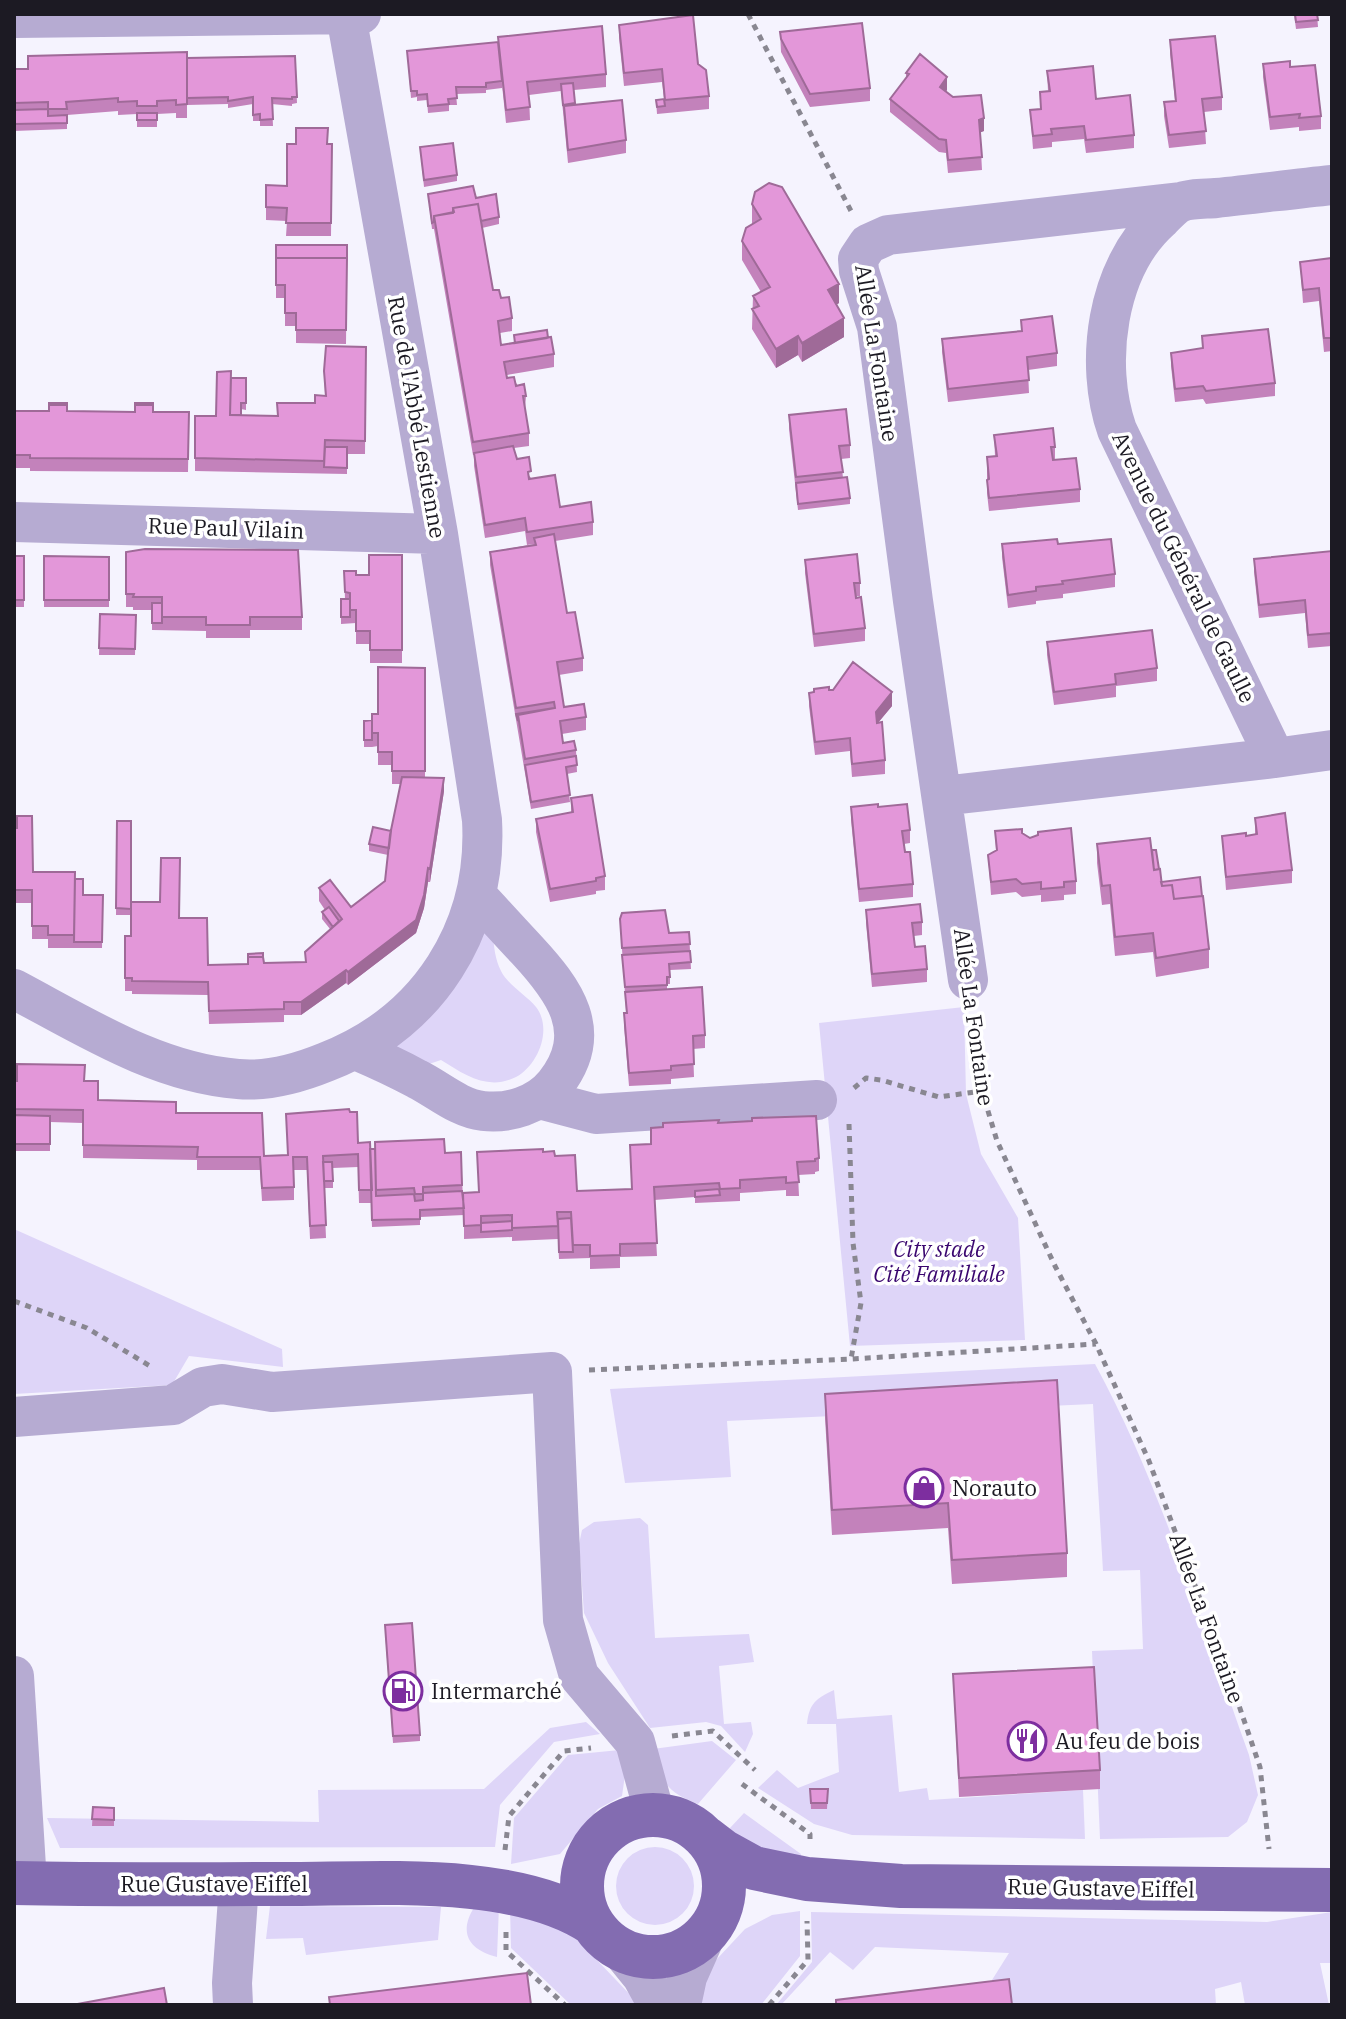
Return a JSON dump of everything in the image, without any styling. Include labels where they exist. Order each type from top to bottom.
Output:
[{"type":"main road","points":[[644,1815],[678,1819],[706,1838],[722,1868],[724,1890],[719,1912],[707,1932],[689,1948],[666,1956],[643,1956],[607,1936],[584,1902],[583,1878],[595,1844],[622,1822],[644,1815]]},
{"type":"main road","name":"Rue Gustave Eiffel","points":[[706,1838],[737,1859],[771,1873],[794,1878],[901,1886],[1302,1890]]},
{"type":"main road","name":"Rue Gustave Eiffel","points":[[20,1883],[504,1885],[565,1864],[595,1844]]},
{"type":"main road","name":"Rue Gustave Eiffel","points":[[504,1885],[562,1907],[607,1936]]},
{"type":"main road","name":"Rue Gustave Eiffel","points":[[707,1932],[738,1911],[761,1901],[901,1886]]},
{"type":"street","points":[[14,18],[361,14]]},
{"type":"street","name":"Rue de l'Abbé Lestienne","points":[[14,989],[128,1048],[177,1067],[255,1080],[273,1078],[314,1067],[356,1050],[397,1022],[429,989],[458,944],[477,896],[484,850],[482,820],[438,534],[346,15]]},
{"type":"street","points":[[868,244],[888,235],[1332,185]]},
{"type":"street","name":"Avenue du Général de Gaulle","points":[[1180,202],[1143,238],[1121,280],[1108,327],[1109,401],[1117,430],[1275,758]]},
{"type":"street","name":"Allée La Fontaine","points":[[868,244],[858,259],[859,271],[877,327],[968,980]]},
{"type":"street","name":"Rue Paul Vilain","points":[[14,522],[438,534]]},
{"type":"street","points":[[942,796],[1332,750]]},
{"type":"street","points":[[356,1050],[410,1075],[464,1106],[481,1111],[510,1110],[539,1099],[562,1075],[574,1042],[570,1007],[551,976],[477,896]]},
{"type":"street","points":[[539,1099],[596,1114],[837,1104]]},
{"type":"street","points":[[14,1417],[173,1405],[203,1387],[222,1384],[272,1392],[552,1372],[563,1620],[579,1676],[635,1742],[655,1815]]},
{"type":"street","points":[[14,1676],[20,1883]]},
{"type":"street","points":[[233,2005],[239,1884]]},
{"type":"street","points":[[681,2005],[687,1977],[707,1932]]},
{"type":"street","points":[[607,1936],[642,1976],[658,2005]]},
{"type":"path","points":[[748,14],[868,244]]},
{"type":"path","name":"Allée La Fontaine","points":[[968,980],[982,1091],[997,1141],[1149,1461],[1302,1890]]},
{"type":"path","points":[[851,1359],[861,1303],[837,1104],[866,1078],[939,1097],[982,1091]]},
{"type":"path","points":[[14,1301],[87,1328],[160,1372]]},
{"type":"path","points":[[552,1372],[1096,1344]]},
{"type":"path","points":[[565,2005],[506,1951],[504,1885],[509,1816],[564,1751],[713,1731],[755,1770]]},
{"type":"green space","points":[[483,932],[493,935],[501,971],[536,1007],[543,1026],[541,1046],[531,1064],[506,1081],[486,1082],[441,1060],[423,1066],[394,1045]]},
{"type":"green space","name":"City stade Cité Familiale","points":[[964,1007],[966,1094],[981,1154],[1018,1218],[1025,1340],[850,1346],[819,1023]]},
{"type":"green space","points":[[14,1229],[282,1349],[283,1367],[189,1356],[172,1385],[14,1394]]},
{"type":"green space","points":[[1095,1364],[1160,1506],[1249,1755],[1258,1795],[1247,1822],[1228,1837],[1100,1839],[1092,1651],[1143,1649],[1140,1570],[1103,1571],[1093,1404],[727,1421],[731,1477],[625,1483],[610,1389]]},
{"type":"green space","points":[[640,1518],[648,1525],[655,1638],[749,1634],[754,1662],[719,1666],[724,1724],[751,1722],[753,1734],[745,1752],[721,1726],[706,1722],[650,1728],[608,1663],[584,1613],[579,1544],[582,1530],[594,1522]]},
{"type":"green space","points":[[834,1690],[837,1719],[892,1715],[899,1792],[927,1788],[929,1800],[1083,1790],[1085,1839],[852,1835],[814,1824],[758,1788],[777,1770],[798,1788],[839,1772],[836,1724],[807,1724],[814,1702]]},
{"type":"green space","points":[[586,1722],[600,1734],[554,1742],[500,1805],[495,1847],[60,1848],[47,1818],[319,1822],[318,1790],[484,1789],[550,1728]]},
{"type":"green space","points":[[712,1741],[736,1760],[698,1804],[679,1795],[666,1784],[653,1749]]},
{"type":"green space","points":[[620,1750],[627,1761],[622,1796],[598,1809],[560,1854],[511,1864],[514,1818],[568,1755]]},
{"type":"green space","points":[[744,1813],[801,1854],[799,1868],[736,1841],[730,1828]]},
{"type":"green space","points":[[655,1847],[670,1850],[683,1858],[691,1871],[694,1886],[691,1901],[683,1914],[670,1922],[655,1925],[640,1922],[627,1914],[619,1901],[616,1886],[619,1871],[627,1858],[640,1850]]},
{"type":"green space","points":[[270,1906],[441,1907],[438,1940],[306,1955],[303,1938],[266,1939]]},
{"type":"green space","points":[[475,1906],[499,1906],[497,1957],[479,1950],[469,1939],[467,1924]]},
{"type":"green space","points":[[510,1907],[571,1933],[640,2005],[571,2005],[511,1948]]},
{"type":"green space","points":[[800,1911],[800,1956],[761,2005],[696,2005],[702,1975],[745,1929],[772,1915]]},
{"type":"green space","points":[[811,1912],[1267,1922],[1332,1912],[1332,1963],[1320,1963],[1329,2005],[1245,2005],[1241,1982],[1215,1989],[1216,2005],[1009,2005],[994,2001],[992,1980],[1009,1953],[875,1947],[853,1970],[830,1952],[781,2005],[776,2005],[812,1962]]},
{"type":"building","points":[[1295,14],[1317,14],[1318,20],[1296,22]]},
{"type":"building","points":[[693,15],[698,64],[706,70],[709,96],[665,100],[662,69],[624,73],[619,25]]},
{"type":"building","points":[[862,23],[870,88],[810,94],[780,32]]},
{"type":"building","points":[[602,26],[606,74],[527,82],[530,107],[506,110],[498,37]]},
{"type":"building","points":[[1215,36],[1222,97],[1202,99],[1206,131],[1169,135],[1164,102],[1176,101],[1170,40]]},
{"type":"building","points":[[498,42],[502,81],[486,83],[486,87],[456,87],[457,98],[448,99],[449,104],[428,106],[427,94],[417,95],[417,91],[411,91],[407,51]]},
{"type":"building","points":[[187,52],[187,104],[176,105],[176,100],[157,101],[157,106],[137,106],[137,101],[118,102],[118,98],[66,102],[67,109],[48,109],[48,102],[14,103],[14,69],[28,69],[28,56]]},
{"type":"building","points":[[920,54],[947,77],[940,87],[953,97],[981,95],[984,118],[979,120],[982,157],[948,160],[946,140],[939,139],[890,99]]},
{"type":"building","points":[[295,56],[297,97],[272,98],[273,119],[260,120],[260,114],[253,115],[253,97],[228,101],[228,97],[187,98],[187,58]]},
{"type":"building","points":[[1290,61],[1290,67],[1315,65],[1321,116],[1299,118],[1300,114],[1270,117],[1263,64]]},
{"type":"building","points":[[1093,66],[1096,99],[1130,95],[1134,135],[1086,140],[1084,126],[1051,129],[1052,134],[1033,136],[1030,110],[1041,109],[1040,92],[1050,91],[1047,71]]},
{"type":"building","points":[[573,83],[575,103],[563,105],[561,84]]},
{"type":"building","points":[[664,99],[665,106],[657,107],[656,100]]},
{"type":"building","points":[[622,100],[626,140],[568,150],[564,106]]},
{"type":"building","points":[[48,109],[48,116],[67,115],[67,123],[14,124],[14,110]]},
{"type":"building","points":[[137,113],[157,113],[157,120],[137,120]]},
{"type":"building","points":[[296,128],[328,128],[327,144],[332,144],[331,223],[286,223],[287,208],[266,207],[266,185],[287,186],[287,144],[296,144]]},
{"type":"building","points":[[453,143],[457,175],[424,180],[420,147]]},
{"type":"building","points":[[769,183],[782,187],[839,284],[828,290],[844,318],[802,343],[798,336],[776,349],[752,309],[759,306],[753,296],[770,287],[742,241],[746,228],[761,219],[752,204],[755,192]]},
{"type":"building","points":[[473,186],[476,198],[496,194],[499,217],[481,221],[478,204],[453,208],[453,213],[434,216],[432,223],[428,194]]},
{"type":"building","points":[[478,204],[493,290],[499,290],[501,298],[509,297],[512,318],[498,321],[501,345],[551,337],[554,354],[504,362],[507,378],[514,377],[516,386],[524,384],[529,433],[473,442],[434,216],[454,212],[453,208]]},
{"type":"building","points":[[276,245],[347,245],[347,258],[276,258]]},
{"type":"building","points":[[276,258],[347,258],[346,330],[296,330],[296,313],[285,313],[285,285],[276,285]]},
{"type":"building","points":[[1332,258],[1332,338],[1324,338],[1319,288],[1303,290],[1300,262]]},
{"type":"building","points":[[1052,316],[1057,353],[1027,357],[1029,380],[948,389],[942,339],[1022,331],[1021,320]]},
{"type":"building","points":[[1268,329],[1275,383],[1206,391],[1203,386],[1175,389],[1171,353],[1203,348],[1202,336]]},
{"type":"building","points":[[547,330],[548,338],[515,343],[514,335]]},
{"type":"building","points":[[326,346],[366,347],[365,441],[325,440],[324,461],[195,458],[195,416],[216,416],[217,372],[231,371],[230,415],[278,416],[277,403],[315,403],[315,395],[326,396]]},
{"type":"building","points":[[231,378],[246,378],[246,403],[241,403],[241,415],[230,415]]},
{"type":"building","points":[[49,405],[67,405],[67,411],[135,412],[135,405],[153,405],[153,412],[189,412],[188,459],[30,458],[30,455],[14,455],[14,411],[49,411]]},
{"type":"building","points":[[846,409],[850,445],[839,446],[843,472],[796,477],[789,415]]},
{"type":"building","points":[[1053,428],[1053,460],[1076,458],[1080,489],[989,498],[987,457],[997,456],[994,435]]},
{"type":"building","points":[[513,446],[517,459],[529,457],[529,479],[555,475],[560,507],[591,502],[593,522],[527,532],[525,518],[485,525],[474,453]]},
{"type":"building","points":[[325,447],[347,447],[347,468],[324,467]]},
{"type":"building","points":[[847,477],[850,498],[798,504],[796,483]]},
{"type":"building","points":[[554,534],[567,613],[575,612],[583,658],[557,662],[564,707],[584,704],[586,717],[560,721],[563,743],[574,741],[576,750],[525,759],[518,715],[555,708],[554,702],[516,708],[490,552],[536,545],[534,538]]},
{"type":"building","points":[[1057,539],[1058,544],[1111,539],[1115,574],[1062,581],[1063,584],[1008,595],[1002,544]]},
{"type":"building","points":[[145,549],[298,550],[302,617],[250,617],[250,625],[206,625],[206,617],[162,617],[162,597],[133,597],[134,594],[126,594],[126,552]]},
{"type":"building","points":[[1332,551],[1332,633],[1308,635],[1305,600],[1259,605],[1254,559]]},
{"type":"building","points":[[857,554],[860,583],[854,583],[856,598],[861,597],[865,628],[814,634],[805,560]]},
{"type":"building","points":[[369,555],[402,555],[402,650],[370,650],[370,631],[356,631],[356,610],[350,610],[350,593],[345,592],[344,571],[369,575]]},
{"type":"building","points":[[14,556],[24,556],[24,600],[14,600]]},
{"type":"building","points":[[44,556],[109,557],[109,600],[44,600]]},
{"type":"building","points":[[341,599],[350,599],[350,617],[341,617]]},
{"type":"building","points":[[152,603],[162,603],[162,623],[152,623]]},
{"type":"building","points":[[100,614],[136,615],[135,649],[99,648]]},
{"type":"building","points":[[1152,630],[1157,668],[1115,674],[1116,684],[1054,692],[1047,642]]},
{"type":"building","points":[[853,662],[892,692],[876,712],[877,723],[882,722],[885,760],[852,764],[850,738],[815,742],[809,693],[829,687],[833,690]]},
{"type":"building","points":[[378,667],[425,668],[425,771],[392,771],[392,752],[378,752],[378,733],[372,733],[372,714],[378,714]]},
{"type":"building","points":[[372,720],[372,740],[364,740],[364,721]]},
{"type":"building","points":[[576,756],[577,765],[566,767],[570,795],[531,802],[525,765]]},
{"type":"building","points":[[402,777],[444,778],[424,895],[416,920],[348,972],[346,970],[301,1002],[284,1002],[284,1009],[209,1011],[208,982],[132,981],[132,978],[125,978],[125,936],[131,936],[131,902],[160,902],[161,858],[180,858],[179,918],[207,918],[208,965],[248,964],[248,957],[263,957],[264,963],[306,962],[305,952],[342,919],[319,888],[330,880],[351,907],[385,881],[390,835]]},
{"type":"building","points":[[592,795],[605,876],[596,878],[596,881],[550,889],[536,819],[573,812],[571,798]]},
{"type":"building","points":[[878,804],[878,807],[907,804],[910,830],[902,831],[905,852],[910,852],[913,884],[859,889],[851,807]]},
{"type":"building","points":[[1285,813],[1292,870],[1226,877],[1222,836],[1257,834],[1255,818]]},
{"type":"building","points":[[17,816],[32,816],[33,872],[75,872],[74,935],[48,935],[48,926],[32,926],[32,890],[14,890],[14,828],[17,828]]},
{"type":"building","points":[[117,821],[131,821],[131,909],[116,908]]},
{"type":"building","points":[[373,827],[391,831],[389,848],[369,844]]},
{"type":"building","points":[[1071,828],[1076,881],[1064,882],[1064,887],[1041,889],[1041,882],[1022,884],[1016,879],[991,882],[988,855],[997,850],[995,831],[1022,829],[1022,833],[1030,838],[1038,832]]},
{"type":"building","points":[[1150,838],[1154,870],[1160,869],[1162,886],[1172,885],[1174,899],[1203,896],[1209,949],[1156,958],[1153,933],[1115,937],[1110,885],[1102,886],[1097,844]]},
{"type":"building","points":[[1152,850],[1156,850],[1159,869],[1154,870]]},
{"type":"building","points":[[1200,877],[1202,896],[1174,899],[1172,885],[1162,886],[1161,882]]},
{"type":"building","points":[[75,879],[83,879],[83,895],[103,895],[102,942],[74,942]]},
{"type":"building","points":[[920,904],[922,922],[912,923],[915,947],[925,946],[927,969],[872,974],[866,910]]},
{"type":"building","points":[[329,907],[339,921],[333,927],[322,912]]},
{"type":"building","points":[[665,910],[669,933],[689,932],[690,944],[622,948],[622,913]]},
{"type":"building","points":[[690,951],[691,962],[669,964],[667,985],[625,987],[622,955]]},
{"type":"building","points":[[263,953],[263,957],[248,957],[248,954]]},
{"type":"building","points":[[702,987],[705,1035],[693,1036],[694,1064],[671,1066],[671,1070],[629,1073],[625,992]]},
{"type":"building","points":[[17,1064],[85,1065],[84,1081],[98,1081],[98,1100],[176,1102],[176,1113],[262,1113],[264,1156],[288,1155],[286,1114],[349,1109],[350,1112],[357,1112],[358,1143],[370,1142],[372,1190],[359,1190],[358,1154],[323,1156],[326,1225],[310,1226],[307,1157],[293,1157],[294,1187],[262,1188],[260,1157],[197,1157],[198,1147],[83,1145],[83,1110],[14,1109]]},
{"type":"building","points":[[14,1115],[50,1116],[50,1144],[14,1144]]},
{"type":"building","points":[[816,1116],[819,1158],[797,1162],[799,1182],[786,1183],[786,1177],[740,1180],[740,1188],[720,1189],[719,1183],[654,1187],[657,1243],[620,1244],[620,1255],[590,1256],[590,1245],[573,1245],[571,1212],[557,1212],[558,1226],[512,1228],[512,1215],[481,1216],[481,1225],[464,1226],[463,1193],[479,1192],[477,1152],[543,1149],[543,1152],[554,1151],[555,1156],[575,1155],[577,1191],[632,1189],[630,1145],[651,1144],[651,1128],[663,1127],[663,1123],[719,1120],[718,1123],[752,1121],[752,1118]]},
{"type":"building","points":[[444,1139],[445,1153],[461,1152],[462,1185],[423,1187],[423,1194],[415,1194],[414,1188],[376,1190],[375,1142]]},
{"type":"building","points":[[370,1149],[375,1149],[376,1196],[414,1194],[415,1201],[423,1200],[423,1193],[462,1191],[464,1208],[420,1210],[420,1219],[372,1220]]},
{"type":"building","points":[[323,1162],[332,1162],[333,1181],[324,1181]]},
{"type":"building","points":[[719,1189],[720,1195],[695,1197],[695,1191]]},
{"type":"building","points":[[571,1218],[573,1252],[559,1252],[558,1219]]},
{"type":"building","points":[[512,1221],[512,1230],[481,1232],[481,1223]]},
{"type":"building","points":[[1057,1380],[1067,1553],[952,1560],[948,1503],[832,1510],[825,1394]]},
{"type":"building","points":[[412,1623],[420,1735],[393,1736],[385,1625]]},
{"type":"building","name":"Au feu de bois","points":[[1094,1667],[1100,1770],[959,1778],[953,1674]]},
{"type":"building","points":[[810,1789],[828,1789],[827,1803],[811,1803]]},
{"type":"building","points":[[93,1807],[114,1808],[114,1820],[92,1819]]},
{"type":"building","points":[[527,1973],[531,2005],[330,2005],[329,1997]]},
{"type":"building","points":[[1009,1979],[1012,2005],[836,2005],[836,2000]]},
{"type":"building","points":[[164,1988],[167,2005],[72,2005]]},
{"type":"place","name":"Norauto","points":[[924,1488]]},
{"type":"place","name":"Intermarché","points":[[403,1691]]},
{"type":"place","name":"Au feu de bois","points":[[1027,1741]]}]
